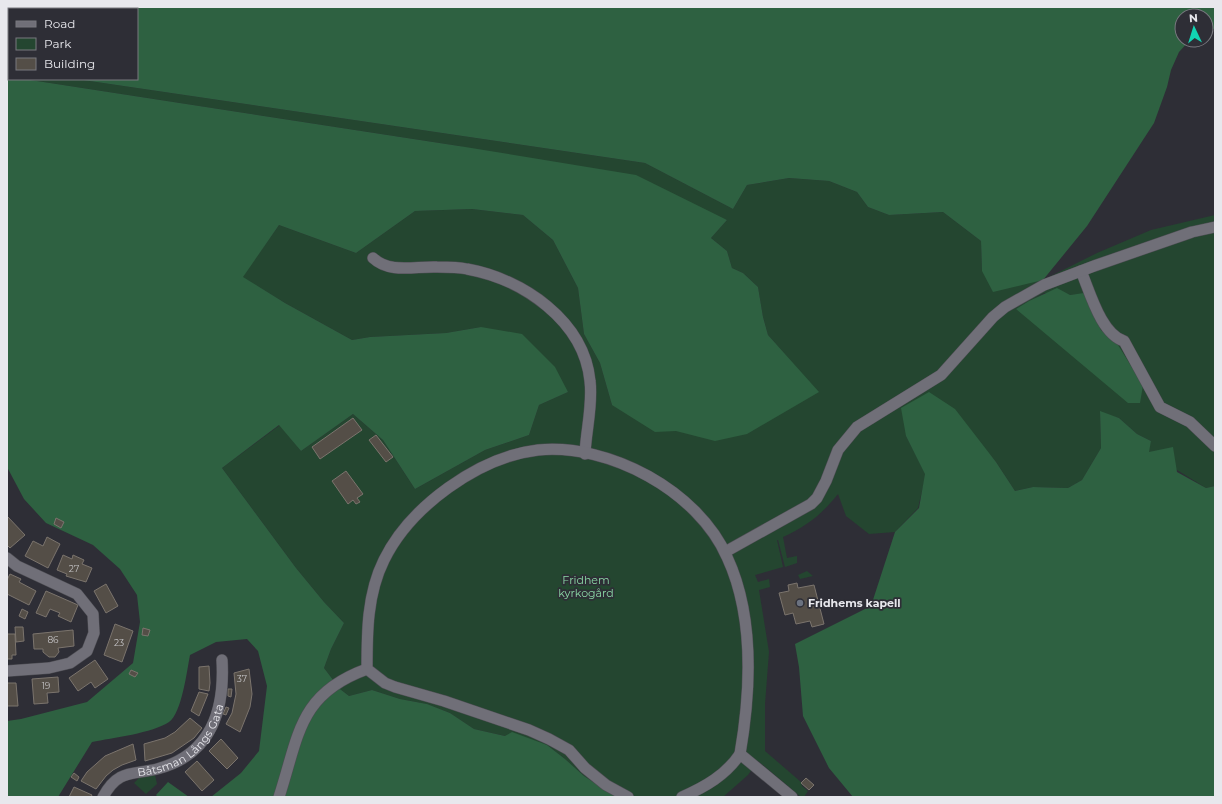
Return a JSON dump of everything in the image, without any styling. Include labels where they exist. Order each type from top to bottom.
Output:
[{"type":"street","points":[[725,552],[811,504],[824,486],[838,450],[857,427],[942,375],[993,317],[1005,307],[1044,285],[1192,232],[1215,227]]},
{"type":"street","points":[[373,258],[388,267],[461,268],[491,276],[512,285],[554,312],[567,325],[578,342],[587,365],[591,394],[585,454]]},
{"type":"street","points":[[1081,271],[1104,324],[1114,336],[1124,341],[1160,407],[1190,422],[1215,446]]},
{"type":"street","points":[[367,669],[368,624],[378,575],[383,561],[396,539],[424,506],[457,480],[513,456],[549,450],[585,454],[630,467],[660,483],[686,502],[699,516],[725,552],[739,590],[744,619],[749,662],[740,754],[734,763],[714,781],[682,797]]},
{"type":"street","points":[[7,558],[17,566],[77,594],[93,614],[94,633],[87,651],[70,663],[49,668],[7,671]]},
{"type":"street","name":"Båtsman Långs Gata","points":[[103,797],[107,791],[124,775],[156,769],[179,762],[194,752],[204,741],[212,728],[222,696],[222,660]]},
{"type":"street","points":[[279,797],[302,722],[319,698],[345,679],[367,669]]},
{"type":"street","points":[[367,669],[385,683],[395,687],[444,701],[529,730],[549,739],[569,750],[585,768],[606,785],[628,797]]},
{"type":"street","points":[[740,754],[792,797]]},
{"type":"green space","points":[[7,7],[1215,7],[1215,29],[1214,8],[1174,8],[1174,48],[1183,48],[1179,52],[1171,70],[1167,87],[1154,123],[1087,226],[1043,280],[993,292],[982,271],[981,241],[943,212],[889,215],[868,207],[857,192],[829,181],[789,178],[747,185],[733,209],[645,163],[83,80],[138,80],[138,8],[8,8],[8,69]]},
{"type":"green space","points":[[7,76],[8,80],[30,80],[459,146],[636,175],[727,220],[711,238],[727,251],[732,268],[743,273],[758,287],[763,317],[768,335],[819,392],[747,434],[715,441],[676,431],[655,432],[612,405],[600,363],[584,334],[578,288],[553,240],[523,215],[472,209],[415,211],[356,253],[279,225],[243,277],[285,303],[352,340],[370,337],[446,333],[481,327],[522,334],[555,367],[568,392],[539,405],[529,435],[485,450],[415,489],[383,440],[353,414],[301,451],[279,425],[222,468],[296,568],[324,602],[344,623],[331,649],[324,668],[340,689],[349,696],[372,690],[400,699],[427,704],[450,713],[474,729],[505,736],[512,732],[547,745],[584,776],[616,797],[211,797],[241,773],[259,751],[267,686],[258,651],[247,639],[216,642],[190,655],[181,701],[174,717],[162,726],[153,729],[132,735],[92,742],[58,797],[7,797],[7,721],[21,719],[87,702],[133,663],[140,622],[137,595],[120,569],[93,545],[46,523],[24,499],[7,467]]},
{"type":"green space","name":"Fridhem kyrkogård","points":[[30,80],[83,80],[645,163],[733,209],[747,185],[789,178],[829,181],[857,192],[868,207],[889,215],[943,212],[981,241],[982,271],[1043,280],[1097,253],[1151,230],[1215,215],[1215,486],[1206,488],[1148,452],[1151,441],[1137,434],[1119,418],[1100,412],[1101,448],[1082,480],[1068,488],[1033,487],[1015,491],[996,462],[977,439],[906,436],[926,474],[918,508],[895,532],[869,534],[846,516],[838,494],[826,508],[813,519],[799,529],[783,537],[787,558],[797,556],[797,563],[785,567],[777,540],[783,567],[755,575],[758,582],[769,579],[770,587],[759,590],[769,652],[765,704],[765,751],[801,782],[802,786],[808,791],[804,797],[801,797],[758,761],[748,775],[723,797],[616,797],[584,776],[547,745],[474,729],[450,713],[427,704],[400,699],[372,690],[349,696],[340,689],[324,668],[331,649],[344,623],[324,602],[296,568],[222,468],[280,425],[301,451],[353,414],[383,440],[415,489],[485,450],[529,435],[539,405],[568,392],[481,327],[446,333],[370,337],[352,340],[242,277],[279,225],[356,253],[415,211],[472,209],[523,215],[553,240],[578,288],[584,334],[600,363],[612,405],[818,392],[768,335],[763,317],[758,287],[743,273],[732,268],[727,251],[711,238],[727,220],[459,146]],"holes":[[[1044,293],[1070,295],[1084,294],[1102,330],[1118,345],[1016,309]]]},
{"type":"green space","points":[[1057,288],[1070,295],[1084,293],[1101,330],[1118,345],[1143,385],[1140,403],[1128,403],[1016,309]]},
{"type":"green space","points":[[929,392],[955,409],[996,462],[1015,491],[1033,487],[1068,488],[1082,480],[1101,448],[1100,411],[1119,418],[1137,434],[1151,441],[1149,452],[1173,447],[1177,472],[1206,488],[1215,486],[1215,797],[853,797],[829,768],[803,716],[799,667],[795,644],[871,606],[895,532],[919,508],[925,474],[906,436],[901,408]]},
{"type":"green space","points":[[807,571],[813,576],[800,579],[798,575]]},
{"type":"green space","points":[[152,774],[155,775],[157,784],[146,794],[134,783],[139,778]]},
{"type":"green space","points":[[168,782],[189,797],[158,797],[156,795]]},
{"type":"building","points":[[353,418],[362,430],[320,459],[312,447]]},
{"type":"building","points":[[376,435],[393,457],[386,462],[369,440]]},
{"type":"building","points":[[346,471],[363,494],[357,498],[360,502],[356,504],[353,500],[348,504],[332,481]]},
{"type":"building","points":[[7,516],[25,535],[10,548],[7,545]]},
{"type":"building","points":[[56,518],[64,522],[61,528],[54,524]]},
{"type":"building","points":[[47,537],[60,544],[48,568],[25,556],[33,541],[43,546]]},
{"type":"building","points":[[63,555],[72,559],[73,555],[84,560],[82,564],[92,568],[86,582],[66,576],[67,574],[57,570]]},
{"type":"building","points":[[10,574],[21,579],[19,582],[36,591],[29,605],[7,594],[7,580]]},
{"type":"building","name":"Fridhems kapell","points":[[797,583],[798,588],[814,585],[824,624],[812,627],[810,621],[796,624],[793,613],[785,615],[779,593],[789,591],[788,585]]},
{"type":"building","points":[[106,584],[118,606],[106,613],[94,591]]},
{"type":"building","points":[[46,591],[78,605],[71,622],[58,616],[60,613],[50,609],[46,617],[36,613]]},
{"type":"building","points":[[22,609],[28,612],[25,619],[19,616]]},
{"type":"building","points":[[115,624],[133,631],[122,662],[104,655]]},
{"type":"building","points":[[15,627],[23,627],[24,641],[16,642]]},
{"type":"building","points":[[143,628],[150,630],[148,636],[142,635]]},
{"type":"building","points":[[73,630],[74,646],[58,648],[59,652],[55,657],[49,657],[43,652],[43,649],[34,649],[33,634]]},
{"type":"building","points":[[7,634],[15,634],[16,655],[12,655],[12,659],[7,659]]},
{"type":"building","points":[[95,660],[108,679],[95,688],[91,682],[78,691],[69,678]]},
{"type":"building","points":[[209,666],[209,691],[199,689],[199,667]]},
{"type":"building","points":[[249,669],[252,694],[250,707],[240,732],[226,724],[232,713],[236,694],[234,673]]},
{"type":"building","points":[[131,670],[138,673],[135,677],[129,674]]},
{"type":"building","points":[[58,677],[59,692],[47,693],[48,703],[34,704],[32,679]]},
{"type":"building","points":[[7,683],[16,683],[18,706],[7,706]]},
{"type":"building","points":[[228,689],[232,689],[231,697],[228,696]]},
{"type":"building","points":[[199,692],[208,694],[199,716],[191,711]]},
{"type":"building","points":[[226,707],[229,708],[226,715],[223,714]]},
{"type":"building","points":[[190,718],[202,728],[194,738],[172,753],[145,761],[144,744],[165,738],[175,732]]},
{"type":"building","points":[[221,739],[238,758],[227,769],[209,751]]},
{"type":"building","points":[[133,744],[136,760],[113,770],[106,776],[96,789],[81,781],[87,772],[105,756]]},
{"type":"building","points":[[197,761],[214,780],[202,791],[185,772]]},
{"type":"building","points":[[74,773],[79,777],[77,781],[71,777]]},
{"type":"building","points":[[806,778],[814,785],[809,790],[801,783]]},
{"type":"building","points":[[74,787],[92,795],[91,797],[69,797]]},
{"type":"place","name":"Fridhems kapell","points":[[800,603]]}]
